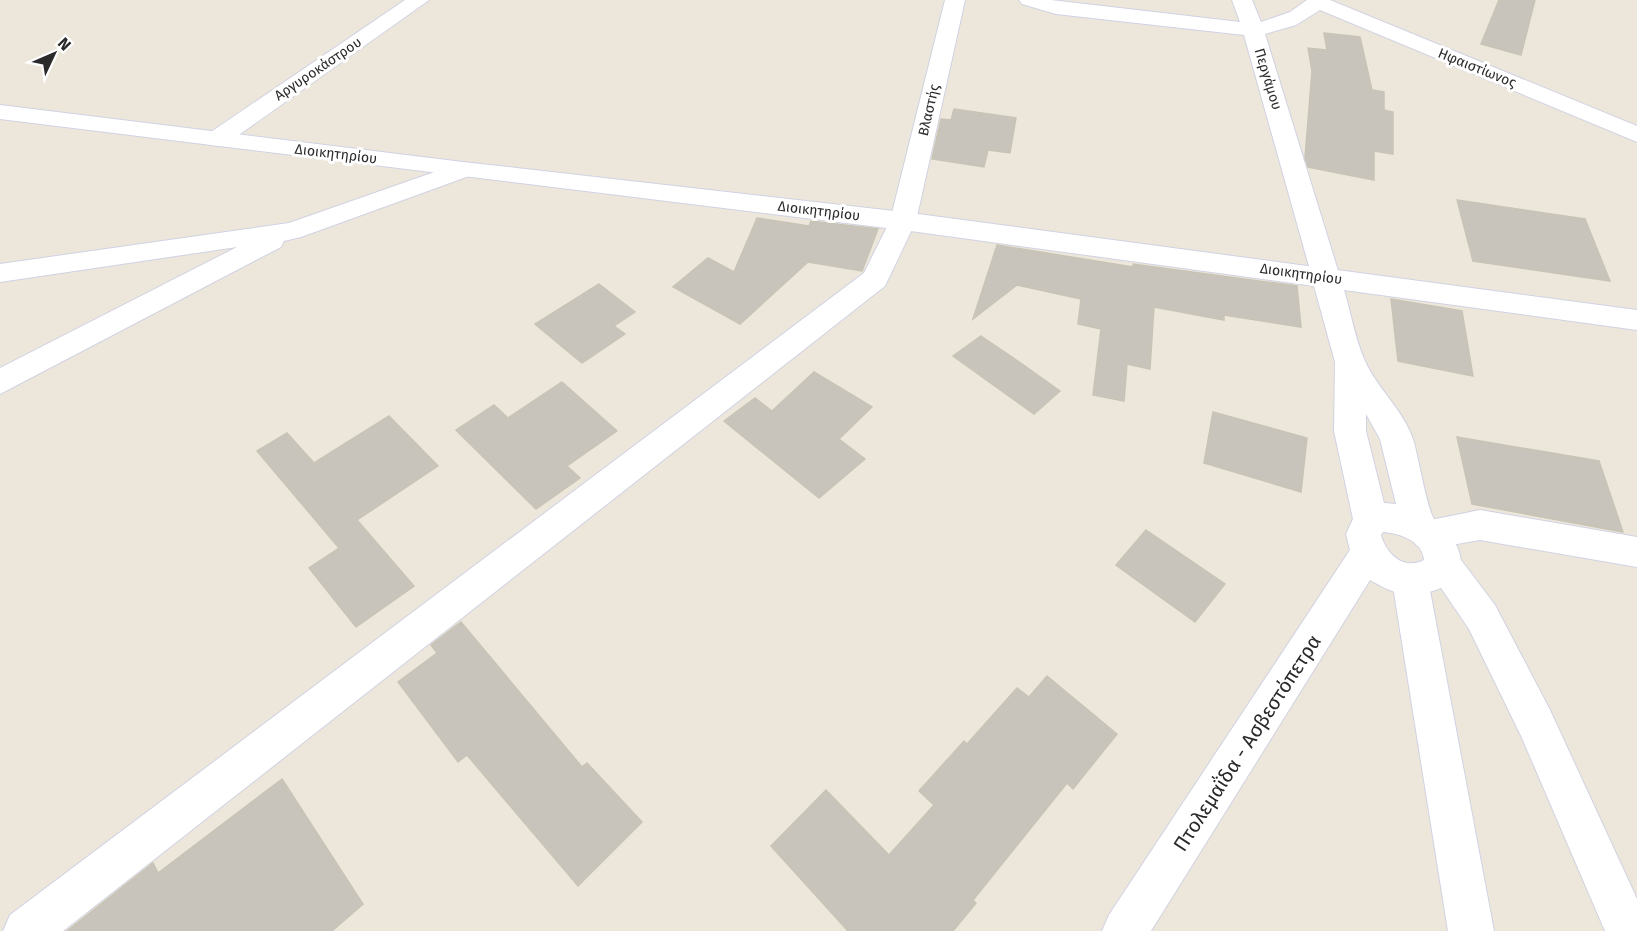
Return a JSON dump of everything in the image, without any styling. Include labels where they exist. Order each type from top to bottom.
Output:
[{"type":"street","name":"Αργυροκάστρου","points":[[217,139],[419,0]]},
{"type":"street","name":"Βλαστής","points":[[26,931],[875,279],[903,221],[955,0]]},
{"type":"street","name":"Περγάμου","points":[[1029,0],[1056,8],[1253,30],[1350,362]]},
{"type":"street","points":[[1242,0],[1253,30],[1282,23],[1318,1]]},
{"type":"street","name":"Ηφαιστίωνος","points":[[1318,1],[1637,135]]},
{"type":"street","name":"Διοικητηρίου","points":[[0,112],[463,170],[903,221],[1637,320]]},
{"type":"street","points":[[0,382],[292,231],[463,170]]},
{"type":"street","points":[[0,273],[55,263],[292,231]]},
{"type":"street","points":[[1350,362],[1350,431],[1369,536],[1386,571],[1480,525],[1637,552]]},
{"type":"street","points":[[1350,362],[1396,437],[1424,551],[1471,931]]},
{"type":"street","points":[[1369,536],[1394,518],[1488,628],[1536,724],[1628,931]]},
{"type":"street","name":"Πτολεμαΐδα - Ασβεστόπετρα","points":[[1125,931],[1369,536]]},
{"type":"building","points":[[1499,0],[1535,0],[1521,55],[1481,44]]},
{"type":"building","points":[[1324,33],[1360,37],[1372,90],[1384,92],[1384,110],[1393,112],[1393,154],[1374,151],[1374,180],[1308,167],[1305,158],[1312,71],[1308,48],[1327,50]]},
{"type":"building","points":[[954,109],[1016,118],[1010,153],[988,150],[984,167],[932,159],[941,119],[951,120]]},
{"type":"building","points":[[1457,200],[1585,219],[1610,281],[1473,261]]},
{"type":"building","points":[[757,218],[809,226],[811,221],[878,229],[862,271],[808,262],[740,324],[673,287],[708,258],[734,272]]},
{"type":"building","points":[[997,245],[1133,267],[1133,264],[1297,286],[1301,327],[1224,315],[1224,320],[1154,307],[1150,369],[1127,364],[1124,401],[1093,395],[1101,329],[1078,324],[1081,299],[1017,285],[973,319]]},
{"type":"building","points":[[599,284],[635,312],[614,326],[625,334],[582,363],[535,324]]},
{"type":"building","points":[[1391,299],[1462,311],[1473,376],[1398,361]]},
{"type":"building","points":[[981,336],[1060,391],[1034,414],[953,356]]},
{"type":"building","points":[[814,372],[872,407],[839,439],[865,459],[819,498],[724,421],[755,398],[772,411]]},
{"type":"building","points":[[562,382],[617,431],[567,466],[580,478],[536,509],[456,430],[494,405],[508,418]]},
{"type":"building","points":[[1213,412],[1307,438],[1301,492],[1204,463]]},
{"type":"building","points":[[389,416],[438,466],[357,520],[414,586],[356,627],[309,568],[339,548],[257,451],[287,433],[314,463]]},
{"type":"building","points":[[1457,437],[1599,461],[1623,532],[1472,504]]},
{"type":"building","points":[[1146,530],[1225,584],[1195,622],[1116,565]]},
{"type":"building","points":[[461,622],[582,767],[587,763],[642,822],[578,886],[467,755],[458,762],[398,682],[437,653],[431,645]]},
{"type":"building","points":[[1047,676],[1117,734],[1073,789],[1067,783],[973,900],[976,903],[953,931],[848,931],[771,846],[826,790],[889,855],[934,805],[919,791],[964,741],[967,744],[1017,688],[1029,697]]},
{"type":"building","points":[[282,779],[363,904],[332,931],[67,931],[153,863],[158,873]]}]
